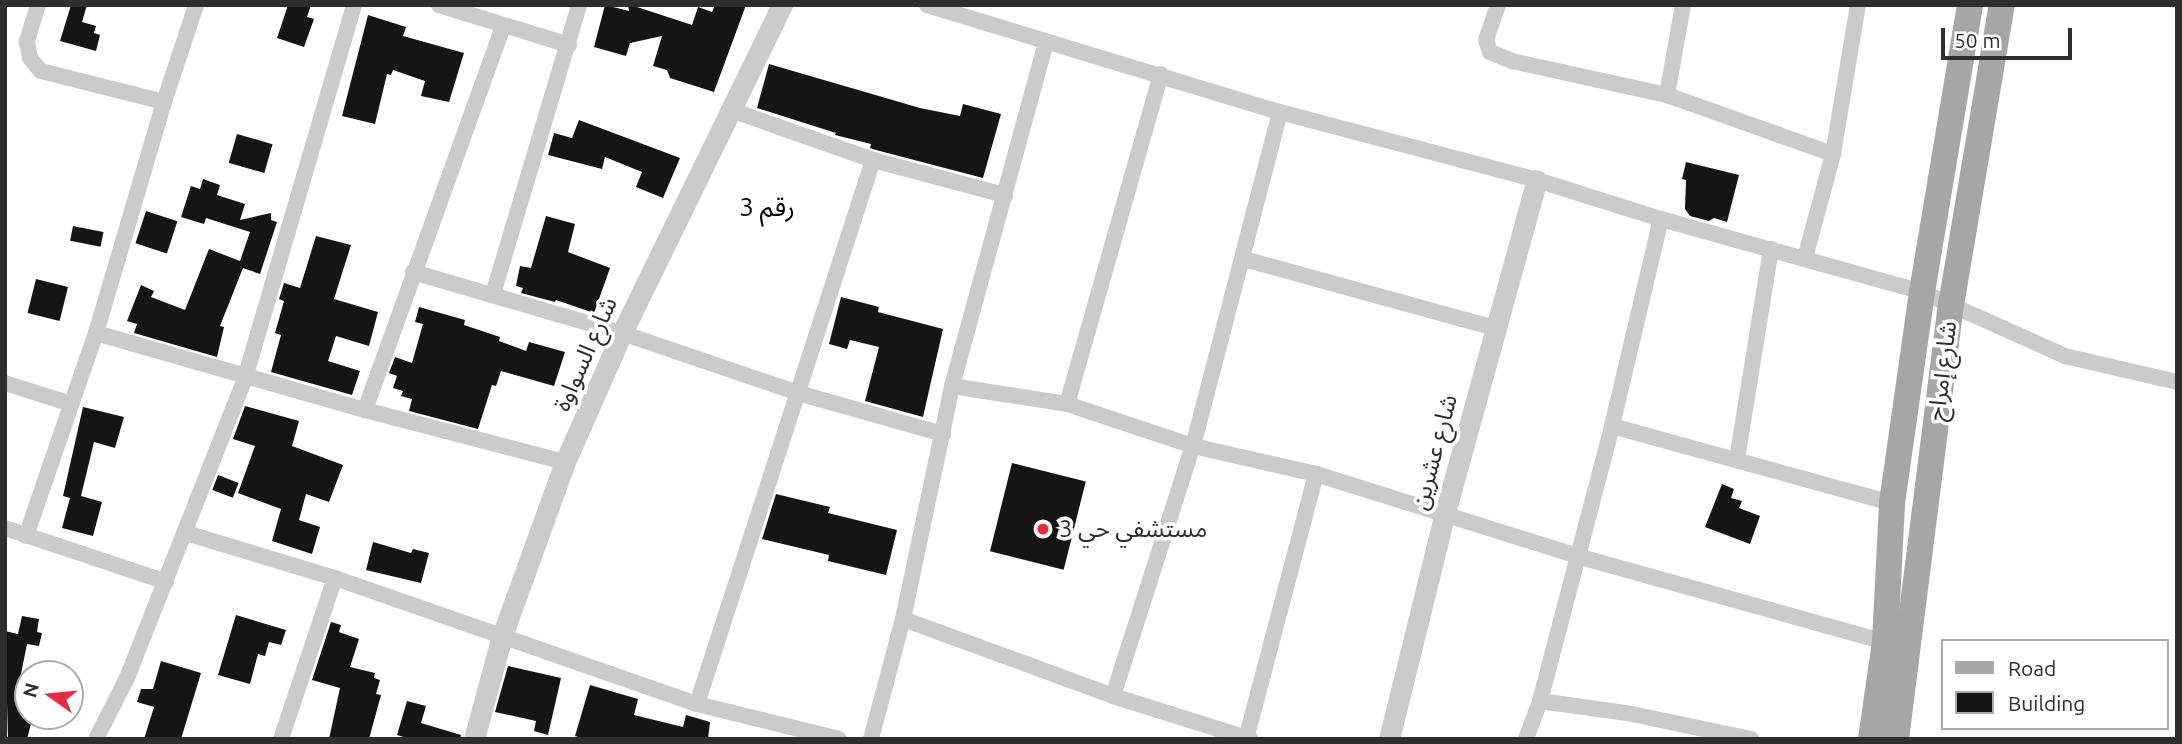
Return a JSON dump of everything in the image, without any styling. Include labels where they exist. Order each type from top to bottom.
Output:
[{"type":"main road","name":"شارع إمراح","points":[[1871,739],[1885,642],[1892,503],[1922,292],[1970,5]]},
{"type":"main road","name":"شارع إمراح","points":[[1896,739],[1951,305],[2002,5]]},
{"type":"street","points":[[38,5],[27,42],[30,58],[41,71],[163,102]]},
{"type":"street","points":[[26,536],[96,333],[163,102],[196,5]]},
{"type":"street","points":[[96,739],[127,678],[245,377],[354,5]]},
{"type":"street","points":[[439,5],[569,46]]},
{"type":"street","points":[[493,294],[569,46],[579,5]]},
{"type":"street","name":"شارع السواوة","points":[[474,739],[502,636],[565,462],[622,334],[782,5]]},
{"type":"street","points":[[927,5],[1280,112],[1537,180],[1661,219],[1922,292],[2065,356],[2177,382]]},
{"type":"street","points":[[1497,5],[1486,40],[1490,52],[1512,61],[1667,95],[1833,154]]},
{"type":"street","points":[[1667,95],[1683,5]]},
{"type":"street","points":[[1805,258],[1833,154],[1858,5]]},
{"type":"street","points":[[365,410],[503,27]]},
{"type":"street","points":[[872,739],[903,619],[952,386],[1046,43]]},
{"type":"street","points":[[1067,404],[1161,74]]},
{"type":"street","points":[[731,110],[873,160],[1005,195]]},
{"type":"street","points":[[1113,696],[1193,446],[1280,112]]},
{"type":"street","points":[[697,704],[873,160]]},
{"type":"street","name":"شارع عشرين","points":[[1389,739],[1444,513],[1537,180]]},
{"type":"street","points":[[1526,739],[1540,701],[1612,426],[1661,219]]},
{"type":"street","points":[[1737,459],[1771,249]]},
{"type":"street","points":[[1244,258],[1494,328]]},
{"type":"street","points":[[413,272],[622,334],[798,393],[943,434]]},
{"type":"street","points":[[96,333],[245,377],[565,462]]},
{"type":"street","points":[[5,383],[71,404]]},
{"type":"street","points":[[952,386],[1067,404],[1193,446],[1316,474],[1577,556],[1885,642]]},
{"type":"street","points":[[1612,426],[1892,503]]},
{"type":"street","points":[[903,619],[1113,696],[1248,738],[1316,474]]},
{"type":"street","points":[[5,528],[166,582]]},
{"type":"street","points":[[186,533],[335,578],[697,704],[839,739]]},
{"type":"street","points":[[281,739],[335,578]]},
{"type":"street","points":[[1540,701],[1632,714],[1725,736],[1751,739]]},
{"type":"building","points":[[71,5],[87,5],[82,22],[96,26],[94,33],[100,35],[96,51],[60,41]]},
{"type":"building","points":[[288,5],[311,5],[307,17],[314,19],[304,47],[277,38]]},
{"type":"building","points":[[605,5],[629,11],[628,5],[631,5],[692,25],[698,7],[712,12],[715,5],[746,5],[714,92],[670,78],[667,70],[653,66],[662,36],[630,43],[626,56],[594,47]]},
{"type":"building","points":[[368,15],[406,27],[403,36],[464,53],[449,102],[421,96],[425,81],[393,70],[391,75],[387,74],[375,124],[342,116]]},
{"type":"building","points":[[769,64],[920,108],[960,116],[963,104],[1001,114],[983,178],[876,150],[870,148],[871,144],[835,135],[836,133],[757,108]]},
{"type":"building","points":[[579,120],[680,158],[663,198],[636,187],[642,172],[605,157],[602,169],[548,155],[554,133],[572,138]]},
{"type":"building","points":[[237,134],[273,144],[264,173],[229,163]]},
{"type":"building","points":[[1686,162],[1739,175],[1727,222],[1690,216],[1685,209],[1686,180],[1682,179]]},
{"type":"building","points":[[203,179],[220,185],[217,195],[245,204],[240,220],[271,213],[271,220],[277,222],[260,274],[243,268],[220,326],[224,327],[217,357],[134,333],[137,324],[127,321],[141,285],[154,291],[151,297],[185,310],[209,249],[240,261],[250,232],[206,218],[204,224],[181,217],[191,186],[200,189]]},
{"type":"building","points":[[146,211],[177,221],[167,254],[135,243]]},
{"type":"building","points":[[546,216],[575,224],[568,252],[610,268],[594,313],[556,300],[555,302],[521,293],[523,288],[516,286],[520,266],[531,268]]},
{"type":"building","points":[[73,226],[103,232],[101,247],[70,241]]},
{"type":"building","points":[[316,236],[351,245],[334,299],[378,312],[369,346],[336,336],[328,361],[360,371],[352,395],[271,372],[281,335],[275,333],[284,301],[279,299],[284,283],[300,288]]},
{"type":"building","points":[[36,279],[68,287],[60,321],[28,313]]},
{"type":"building","points":[[841,297],[879,307],[878,312],[943,329],[923,417],[865,401],[879,347],[850,340],[847,349],[829,344]]},
{"type":"building","points":[[419,307],[465,320],[464,325],[500,337],[499,341],[526,351],[529,342],[565,352],[554,386],[501,371],[496,386],[492,385],[478,429],[409,411],[412,399],[401,396],[403,391],[393,388],[397,376],[389,373],[395,357],[412,363],[423,324],[415,322]]},
{"type":"building","points":[[245,406],[299,421],[292,446],[343,465],[329,502],[306,494],[299,520],[320,527],[312,554],[272,541],[281,509],[238,493],[255,446],[233,439]]},
{"type":"building","points":[[83,407],[124,417],[115,448],[94,442],[81,496],[102,502],[93,536],[62,528],[70,498],[63,496]]},
{"type":"building","points":[[1012,463],[1086,481],[1064,570],[990,551]]},
{"type":"building","points":[[218,475],[239,483],[233,498],[212,490]]},
{"type":"building","points":[[1722,484],[1734,489],[1731,498],[1742,501],[1739,508],[1760,516],[1750,544],[1705,527]]},
{"type":"building","points":[[776,494],[830,507],[828,513],[897,530],[886,575],[828,561],[829,555],[762,539]]},
{"type":"building","points":[[373,542],[411,553],[413,549],[429,553],[421,583],[366,570]]},
{"type":"building","points":[[236,615],[286,630],[281,645],[269,642],[265,656],[258,654],[250,684],[218,675]]},
{"type":"building","points":[[22,616],[39,619],[37,632],[42,633],[39,646],[27,644],[24,660],[14,660],[14,730],[29,730],[27,739],[8,739],[5,631],[18,634]]},
{"type":"building","points":[[331,622],[341,625],[339,632],[359,639],[350,667],[375,673],[374,678],[380,680],[376,694],[381,695],[369,739],[329,739],[340,688],[312,680]]},
{"type":"building","points":[[161,661],[201,673],[181,739],[144,739],[154,707],[137,702],[141,689],[153,689]]},
{"type":"building","points":[[508,666],[561,678],[548,735],[534,731],[536,721],[495,712]]},
{"type":"building","points":[[590,685],[638,699],[634,715],[683,727],[686,715],[710,722],[708,739],[585,739],[575,736]]},
{"type":"building","points":[[407,701],[426,706],[421,723],[461,735],[460,739],[410,739],[397,735]]},
{"type":"place","name":"مستشفي حي 3","points":[[1043,529]]},
{"type":"district","name":"رقم 3","points":[[767,207]]}]
